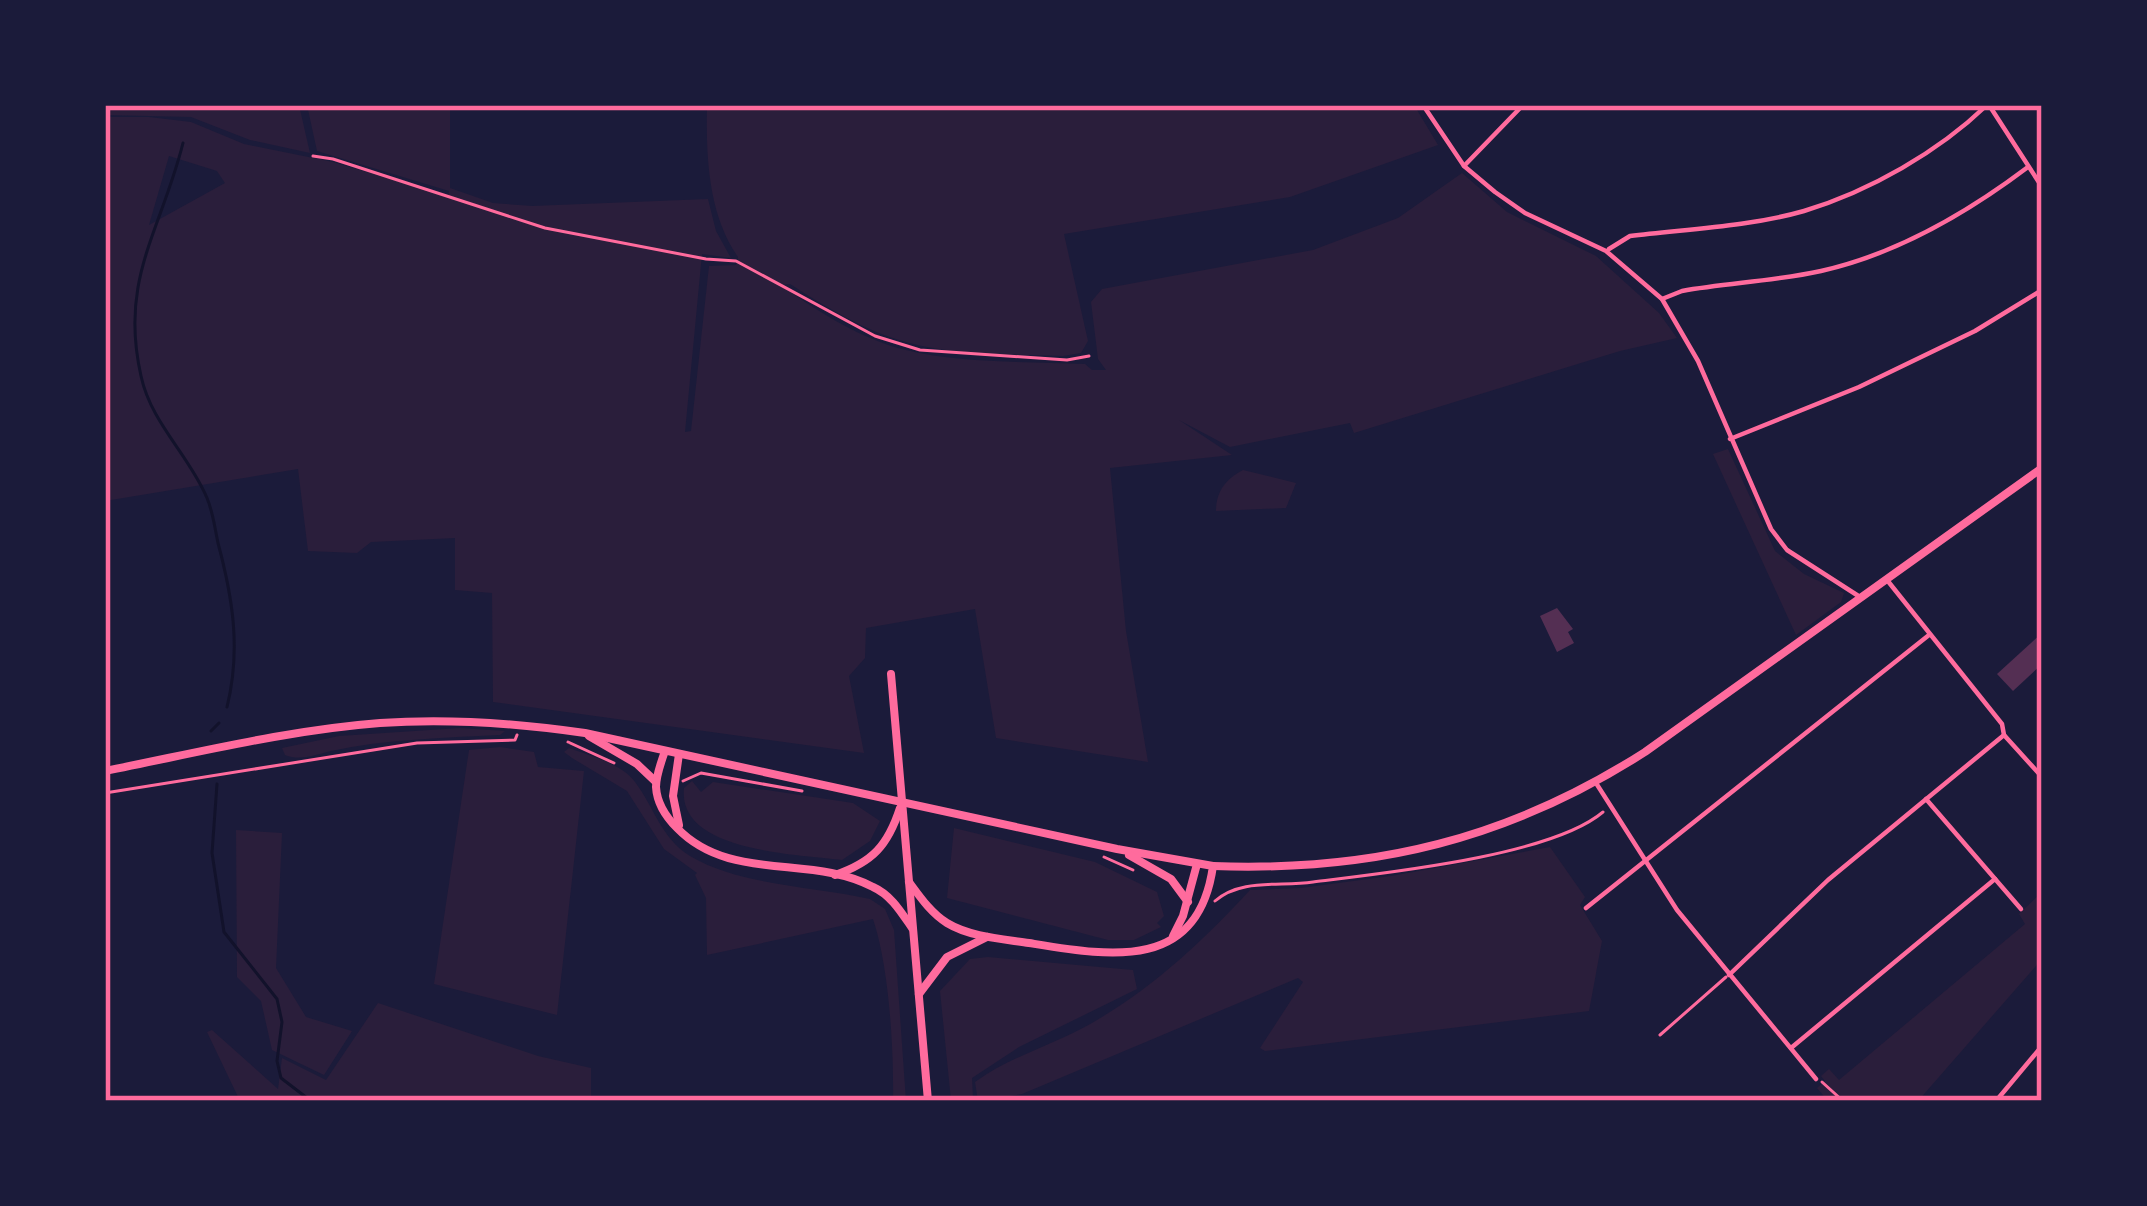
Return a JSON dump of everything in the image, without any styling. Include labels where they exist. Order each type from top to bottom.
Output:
[{"type":"main road","points":[[105,771],[296,734],[432,721],[517,723],[585,733],[1197,864],[1331,865],[1404,854],[1492,829],[1596,783],[2042,468]]},
{"type":"main road","points":[[891,674],[928,1101]]},
{"type":"main road","points":[[585,733],[637,764],[656,782]]},
{"type":"main road","points":[[664,751],[656,782],[661,806],[681,832],[725,858],[836,875],[874,886],[913,929]]},
{"type":"main road","points":[[680,754],[674,811],[681,832]]},
{"type":"main road","points":[[836,875],[881,850],[903,801]]},
{"type":"main road","points":[[1117,849],[1172,879],[1187,902]]},
{"type":"main road","points":[[1173,937],[1197,864]]},
{"type":"main road","points":[[909,882],[950,925],[1106,956],[1142,953],[1187,927],[1204,902],[1213,866]]},
{"type":"main road","points":[[919,994],[947,957],[988,936]]},
{"type":"street","points":[[1423,105],[1464,166],[1525,213],[1606,251],[1662,299],[1698,361],[1771,529],[1787,550],[1860,597]]},
{"type":"street","points":[[1464,166],[1523,105]]},
{"type":"street","points":[[1606,251],[1630,236],[1807,210],[1937,146],[1988,105],[2042,187]]},
{"type":"street","points":[[1662,299],[1682,291],[1818,272],[1852,262],[1964,213],[2028,167]]},
{"type":"street","points":[[1730,439],[1859,387],[1976,331],[2042,290]]},
{"type":"street","points":[[1886,578],[2002,724],[2004,735],[2042,777]]},
{"type":"street","points":[[1586,908],[1929,635]]},
{"type":"street","points":[[1730,975],[1828,880],[2004,735]]},
{"type":"street","points":[[1596,783],[1644,863],[1816,1079]]},
{"type":"street","points":[[1925,799],[2020,909]]},
{"type":"street","points":[[1792,1048],[1995,879]]},
{"type":"street","points":[[1996,1101],[2042,1046]]},
{"type":"lane","points":[[105,793],[417,743],[515,740],[517,735]]},
{"type":"lane","points":[[1660,1035],[1730,975]]},
{"type":"path","points":[[313,156],[545,228],[706,260],[736,261],[875,336],[920,350],[1066,359],[1089,356]]},
{"type":"path","points":[[557,738],[624,766]]},
{"type":"path","points":[[674,784],[701,773],[801,791]]},
{"type":"path","points":[[1204,902],[1214,902],[1228,889],[1241,886],[1310,883],[1441,864],[1565,836],[1609,807]]},
{"type":"path","points":[[1099,854],[1136,872]]},
{"type":"path","points":[[1816,1079],[1843,1101]]},
{"type":"shaded area","points":[[105,105],[299,105],[310,153],[250,140],[191,117],[105,115]]},
{"type":"shaded area","points":[[307,105],[450,105],[450,188],[493,203],[532,206],[708,199],[716,231],[731,258],[702,254],[685,432],[691,431],[709,266],[736,265],[738,257],[715,203],[708,164],[707,105],[1414,105],[1438,145],[1290,197],[1064,234],[1088,341],[1081,353],[1004,354],[925,347],[876,332],[790,284],[781,285],[840,324],[906,350],[972,360],[1085,364],[1092,370],[1106,370],[1098,359],[1091,302],[1102,289],[1313,250],[1398,218],[1462,173],[1507,212],[1596,256],[1659,313],[1677,338],[1620,351],[1354,433],[1350,423],[1230,447],[1179,420],[1232,455],[1110,468],[1126,631],[1148,762],[996,738],[975,609],[866,628],[865,658],[849,676],[864,753],[493,702],[492,593],[455,590],[455,538],[371,542],[357,553],[308,551],[298,469],[105,501],[105,117],[191,122],[244,144],[333,162],[448,196],[449,191],[317,151]],"holes":[[[169,156],[217,171],[225,183],[149,225]]]},
{"type":"shaded area","points":[[1728,449],[1775,551],[1804,574],[1844,593],[1841,602],[1796,635],[1713,454]]},
{"type":"shaded area","points":[[1243,470],[1296,483],[1286,508],[1216,511],[1223,486]]},
{"type":"shaded area","points":[[460,728],[505,731],[373,744],[302,757],[285,755],[282,748],[339,736]]},
{"type":"shaded area","points":[[500,747],[534,752],[538,767],[584,771],[557,1015],[434,984],[469,750]]},
{"type":"shaded area","points":[[569,748],[629,775],[665,831],[690,856],[732,874],[870,899],[885,909],[894,930],[906,1101],[893,1101],[889,1008],[873,919],[707,955],[706,898],[697,873],[664,849],[627,791],[564,752]]},
{"type":"shaded area","points":[[692,781],[701,792],[713,782],[853,803],[880,821],[870,841],[842,860],[744,846],[699,825],[687,809],[684,788]]},
{"type":"shaded area","points":[[954,828],[1095,862],[1157,892],[1164,916],[1157,923],[1161,927],[1134,940],[1108,940],[947,898]]},
{"type":"shaded area","points":[[236,830],[282,833],[276,968],[306,1017],[352,1031],[324,1075],[272,1050],[261,1001],[237,977]]},
{"type":"shaded area","points":[[1550,847],[1585,897],[1580,905],[1602,941],[1589,1011],[1265,1051],[1260,1048],[1303,982],[1298,978],[1022,1094],[978,1101],[975,1082],[1092,1023],[1136,994],[1250,890],[1391,876]]},
{"type":"shaded area","points":[[2042,892],[2042,959],[1918,1101],[1828,1101],[1817,1088],[1825,1081],[1821,1076],[1829,1069],[1839,1080],[2025,924],[2019,914]]},
{"type":"shaded area","points":[[970,959],[1133,970],[1137,989],[1019,1047],[972,1078],[973,1099],[951,1100],[940,991]]},
{"type":"shaded area","points":[[378,1003],[538,1056],[591,1068],[591,1101],[240,1101],[207,1032],[212,1030],[278,1089],[282,1058],[326,1080]]},
{"type":"building","points":[[1557,608],[1573,629],[1568,632],[1574,643],[1557,652],[1540,616]]},
{"type":"building","points":[[2042,633],[2042,664],[2013,691],[1997,674]]},
{"type":"waterway","points":[[183,143],[139,283],[136,342],[153,409],[199,482],[212,515],[233,625],[234,665],[227,707]]},
{"type":"waterway","points":[[211,731],[219,723]]},
{"type":"waterway","points":[[217,784],[212,853],[224,932],[277,999],[282,1022],[277,1061],[281,1078],[311,1101]]}]
